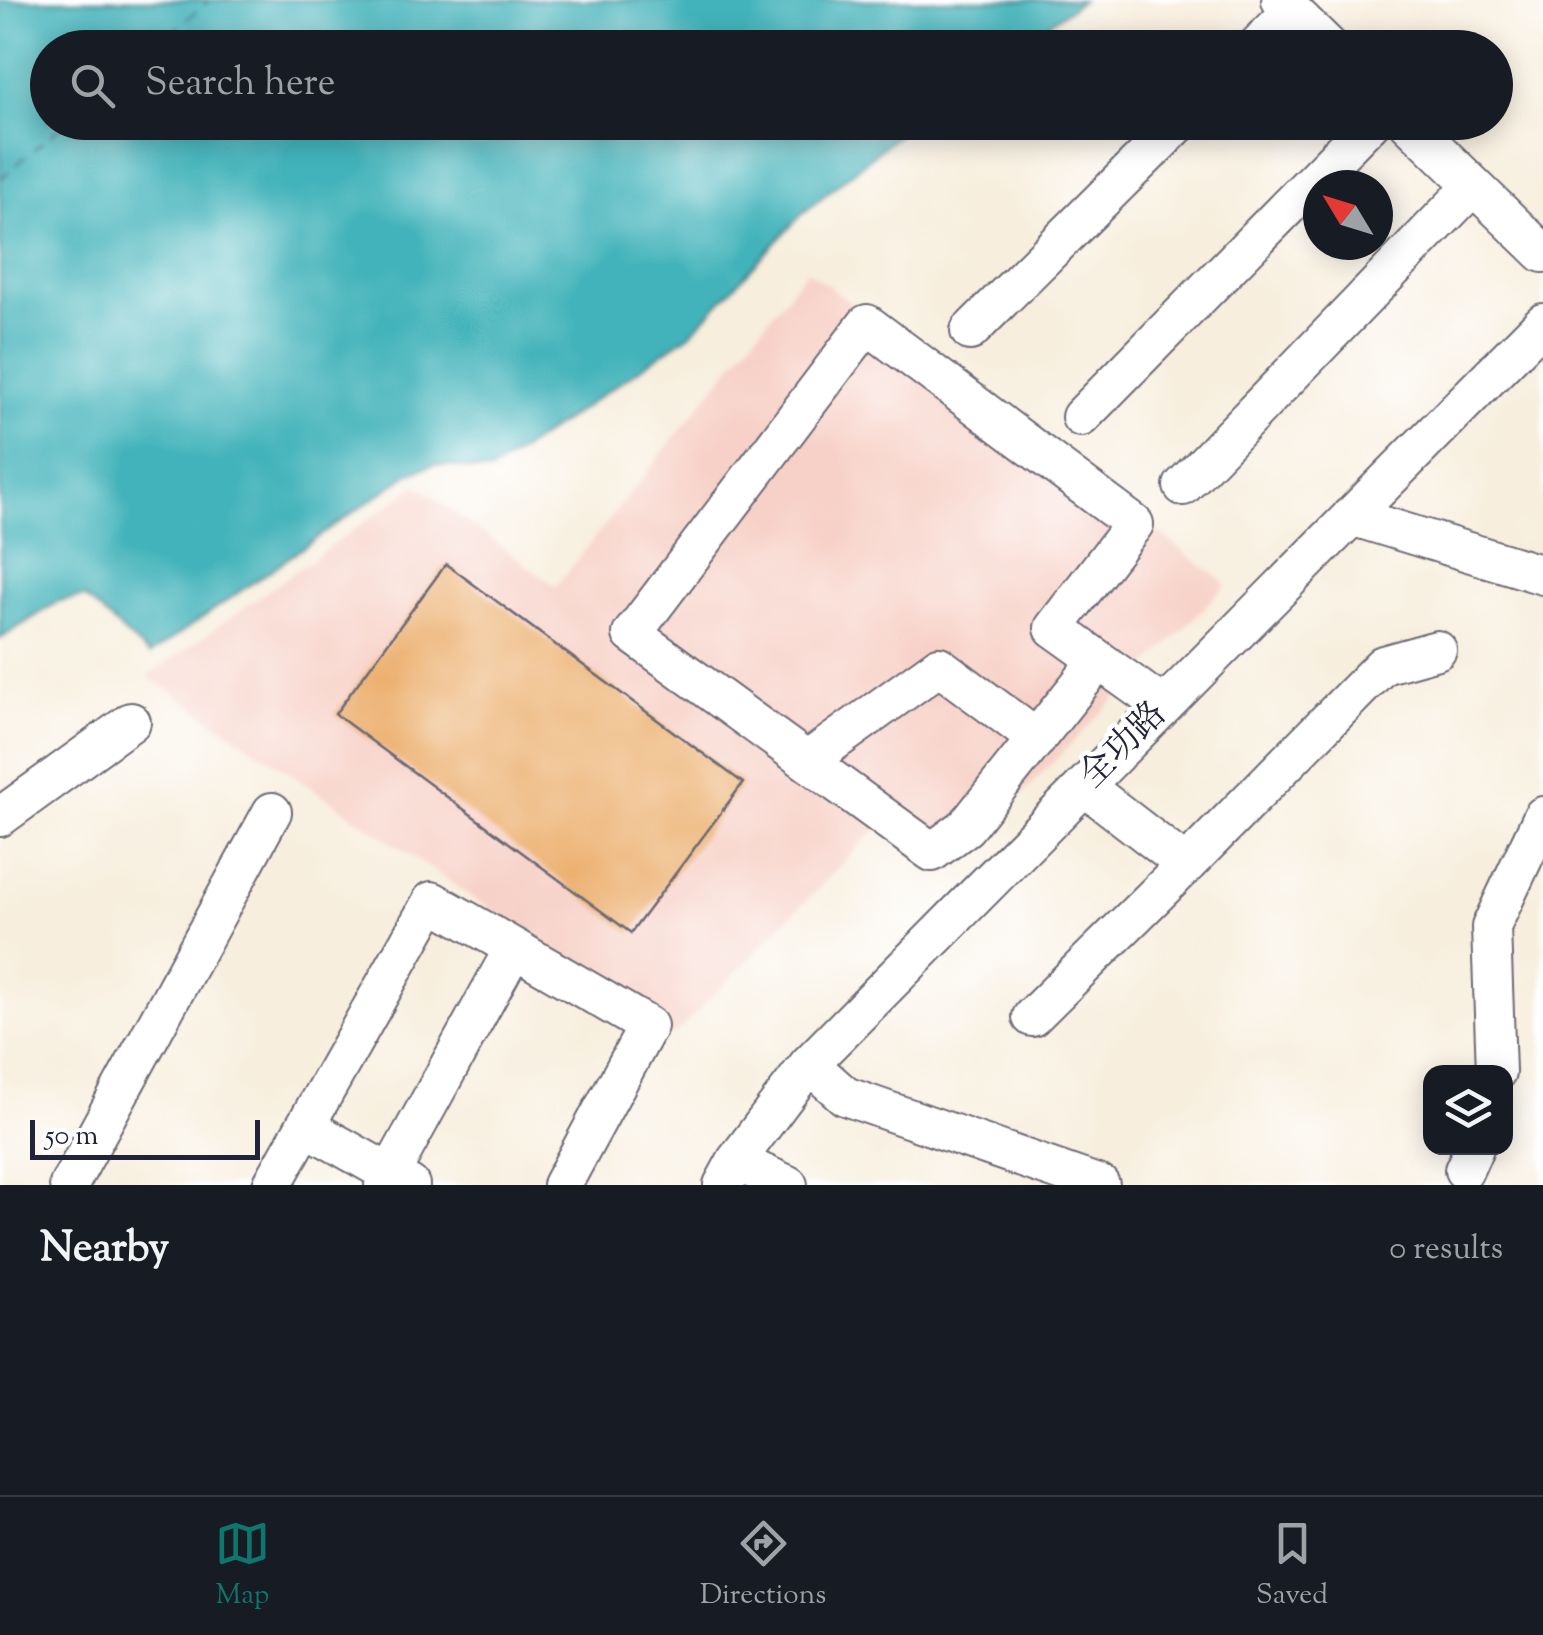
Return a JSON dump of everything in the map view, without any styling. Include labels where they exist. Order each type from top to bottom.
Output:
[{"type":"street","points":[[1268,30],[1286,5],[1312,30]]},
{"type":"street","points":[[970,331],[1162,140]]},
{"type":"street","points":[[1082,416],[1353,140]]},
{"type":"street","points":[[1426,140],[1543,253]]},
{"type":"street","points":[[1183,486],[1473,186]]},
{"type":"street","points":[[1099,660],[966,827],[932,852],[632,634],[866,324],[1134,524],[1054,628],[1099,660],[1163,706]]},
{"type":"street","name":"全功路","points":[[729,1173],[809,1064],[1540,330]]},
{"type":"street","points":[[1351,516],[1543,575]]},
{"type":"street","points":[[1032,1017],[1383,666],[1437,650]]},
{"type":"street","points":[[807,761],[939,666],[1037,739]]},
{"type":"street","points":[[0,817],[131,722]]},
{"type":"street","points":[[1084,786],[1186,866]]},
{"type":"street","points":[[69,1185],[272,812]]},
{"type":"street","points":[[1496,1065],[1490,927],[1543,816]]},
{"type":"street","points":[[272,1185],[432,902],[648,1026],[562,1185]]},
{"type":"street","points":[[305,1126],[395,1181],[514,948]]},
{"type":"street","points":[[809,1064],[845,1096],[1100,1185]]},
{"type":"street","points":[[729,1173],[788,1185]]},
{"type":"shaded area","points":[[807,270],[1227,584],[943,875],[878,827],[674,1035],[148,676],[417,485],[556,587]]},
{"type":"water","points":[[0,0],[1082,0],[1040,30],[30,30],[30,140],[891,140],[804,212],[690,334],[490,472],[435,464],[410,473],[149,655],[85,597],[59,601],[0,639]]},
{"type":"building","points":[[446,564],[743,783],[631,933],[335,714]]},
{"type":"ferry route","points":[[175,30],[209,0]]},
{"type":"ferry route","points":[[0,179],[45,140]]}]
